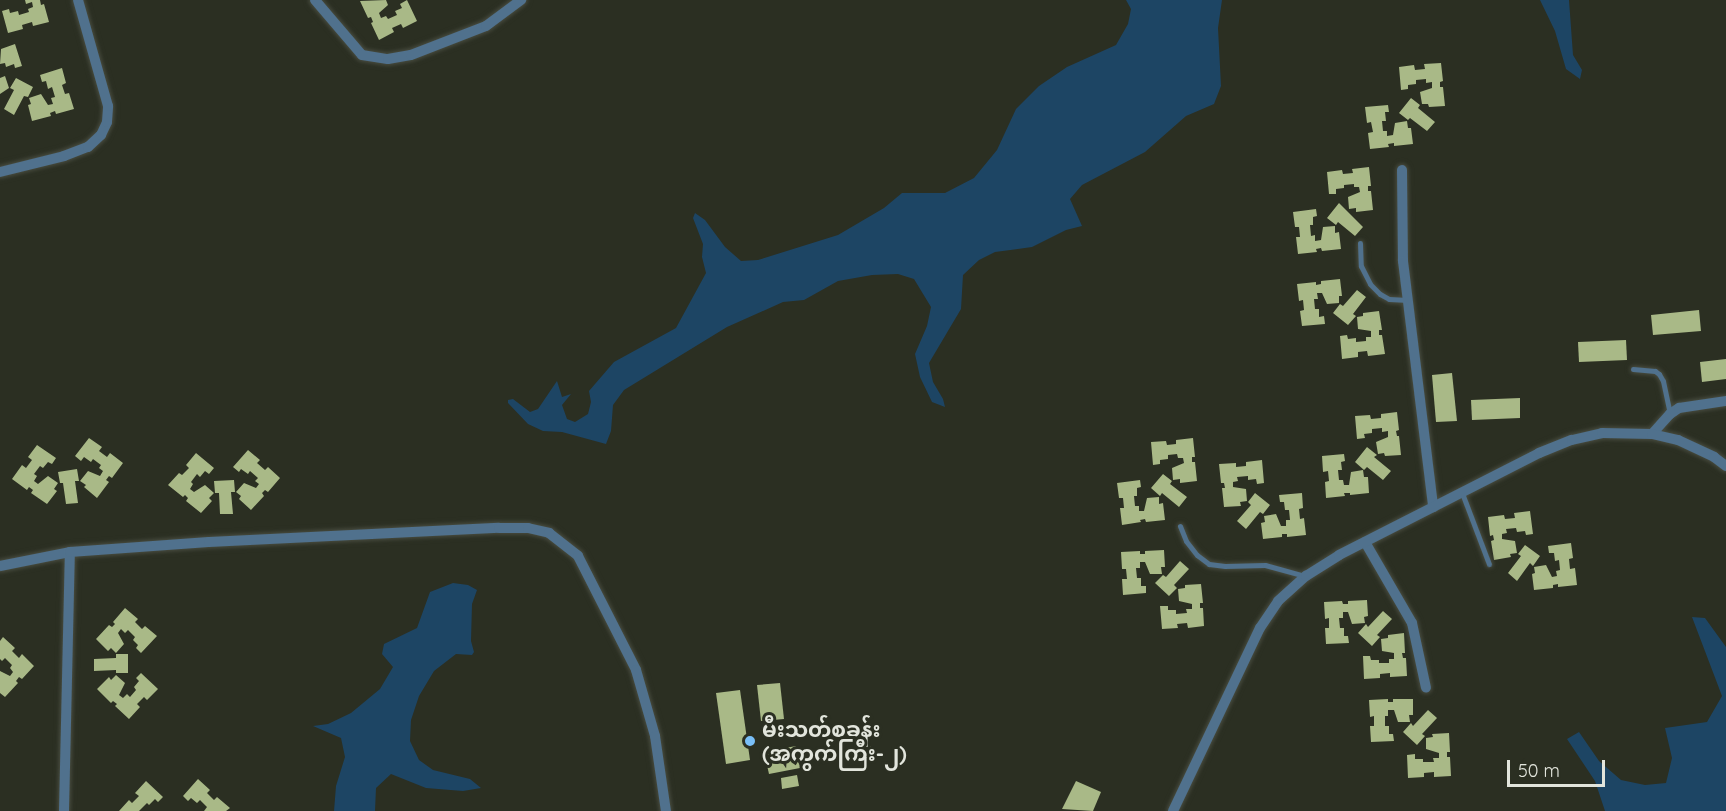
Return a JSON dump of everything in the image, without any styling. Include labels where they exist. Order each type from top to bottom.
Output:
[{"type":"street","points":[[0,172],[64,156],[88,147],[101,135],[107,122],[108,106],[78,0]]},
{"type":"street","points":[[315,0],[362,55],[388,58],[411,55],[486,26],[521,0]]},
{"type":"street","points":[[1402,170],[1403,261],[1433,507]]},
{"type":"street","points":[[1652,434],[1670,414],[1685,406],[1726,401]]},
{"type":"street","points":[[1173,811],[1260,628],[1278,602],[1306,576],[1433,507],[1539,453],[1572,440],[1602,434],[1652,434],[1678,440],[1714,457],[1726,466]]},
{"type":"street","points":[[0,566],[70,552],[208,542],[500,528],[528,528],[549,533],[578,556],[636,669],[655,736],[666,811]]},
{"type":"street","points":[[1365,542],[1412,623],[1426,688]]},
{"type":"street","points":[[64,811],[70,552]]},
{"type":"lane","points":[[1360,243],[1361,266],[1370,284],[1389,299],[1408,300]]},
{"type":"lane","points":[[1633,369],[1655,370],[1659,374],[1664,381],[1670,414]]},
{"type":"lane","points":[[1462,493],[1489,564]]},
{"type":"lane","points":[[1180,526],[1186,541],[1197,555],[1209,564],[1265,565],[1306,576]]},
{"type":"water","points":[[1126,0],[1222,0],[1218,28],[1221,86],[1214,104],[1186,116],[1145,152],[1082,185],[1070,199],[1082,226],[1066,230],[1032,247],[995,252],[979,260],[963,275],[961,309],[929,363],[933,382],[945,407],[932,402],[920,377],[915,354],[927,326],[931,307],[914,279],[898,274],[872,275],[838,281],[804,300],[783,302],[727,327],[624,390],[613,405],[611,431],[606,444],[562,432],[543,431],[528,424],[508,403],[508,400],[513,399],[530,412],[538,409],[557,381],[562,397],[571,394],[562,405],[567,419],[575,422],[588,414],[591,402],[589,391],[614,362],[676,328],[706,273],[702,257],[703,244],[693,218],[695,213],[705,220],[725,247],[741,261],[758,260],[838,235],[884,208],[902,193],[945,193],[974,178],[997,150],[1016,109],[1039,86],[1067,67],[1116,45],[1128,24],[1131,9]]},
{"type":"water","points":[[1540,0],[1569,0],[1573,55],[1582,70],[1580,79],[1566,69],[1555,31]]},
{"type":"water","points":[[453,583],[468,585],[477,590],[472,604],[471,641],[474,652],[472,655],[456,654],[434,671],[419,696],[411,720],[410,741],[419,760],[433,770],[470,779],[481,788],[463,791],[426,788],[391,774],[376,788],[375,811],[334,811],[336,786],[345,757],[341,738],[313,726],[328,724],[351,713],[380,689],[393,667],[382,654],[384,644],[417,628],[430,592]]},
{"type":"water","points":[[1692,617],[1705,618],[1726,647],[1726,811],[1605,811],[1595,781],[1567,739],[1579,732],[1599,761],[1621,780],[1645,785],[1666,783],[1672,758],[1665,728],[1707,722],[1722,696]]},
{"type":"building","points":[[25,0],[40,0],[41,5],[44,4],[49,22],[33,26],[32,22],[22,25],[23,29],[8,33],[2,11],[9,9],[10,13],[18,11],[19,15],[29,12],[28,9],[33,7],[32,2],[26,4]]},
{"type":"building","points":[[386,0],[388,5],[379,13],[381,18],[386,16],[388,19],[397,15],[395,11],[402,8],[400,4],[407,0],[417,21],[403,28],[401,24],[392,28],[394,32],[379,40],[371,23],[373,22],[371,17],[368,18],[360,1]]},
{"type":"building","points":[[15,44],[22,66],[15,68],[14,64],[6,67],[5,63],[0,64],[1,49]]},
{"type":"building","points":[[1441,63],[1443,81],[1440,82],[1440,87],[1443,87],[1445,106],[1429,107],[1428,104],[1422,104],[1420,92],[1432,88],[1432,82],[1426,83],[1426,79],[1416,80],[1416,84],[1408,85],[1408,89],[1401,90],[1399,67],[1414,65],[1415,70],[1425,69],[1424,64]]},
{"type":"building","points":[[62,68],[66,83],[62,85],[65,94],[69,93],[74,109],[56,114],[55,111],[50,113],[51,116],[32,121],[28,105],[31,104],[29,98],[41,94],[48,105],[53,104],[51,98],[55,97],[52,87],[48,89],[46,81],[42,82],[40,75]]},
{"type":"building","points":[[5,76],[9,88],[0,94],[0,78]]},
{"type":"building","points":[[16,78],[33,87],[28,97],[24,96],[14,115],[4,109],[14,90],[10,88]]},
{"type":"building","points":[[1411,98],[1420,105],[1418,108],[1435,122],[1427,131],[1399,113]]},
{"type":"building","points":[[1388,105],[1389,112],[1385,112],[1386,121],[1382,121],[1383,131],[1387,131],[1387,136],[1393,135],[1395,123],[1407,121],[1408,128],[1411,128],[1413,144],[1394,146],[1394,143],[1388,144],[1389,147],[1370,149],[1368,133],[1373,132],[1371,122],[1367,123],[1365,107]]},
{"type":"building","points":[[1369,167],[1371,186],[1368,186],[1368,191],[1371,191],[1373,210],[1356,212],[1356,208],[1349,209],[1348,197],[1360,192],[1359,187],[1354,187],[1354,184],[1344,185],[1344,188],[1336,189],[1336,194],[1329,194],[1327,172],[1342,170],[1343,174],[1353,173],[1352,169]]},
{"type":"building","points":[[1339,203],[1363,227],[1355,236],[1338,222],[1336,225],[1327,218]]},
{"type":"building","points":[[1316,209],[1317,216],[1313,217],[1313,225],[1310,225],[1311,236],[1315,235],[1315,241],[1321,240],[1323,227],[1335,226],[1335,233],[1339,232],[1341,249],[1322,251],[1321,248],[1316,249],[1317,252],[1298,254],[1296,237],[1300,237],[1299,227],[1295,227],[1293,212]]},
{"type":"building","points":[[1340,279],[1342,296],[1339,296],[1339,303],[1327,304],[1322,293],[1317,293],[1318,299],[1314,299],[1315,309],[1319,309],[1319,317],[1324,316],[1325,324],[1302,326],[1300,311],[1304,310],[1303,300],[1299,301],[1297,284],[1316,282],[1316,285],[1321,284],[1321,281]]},
{"type":"building","points":[[1357,290],[1366,297],[1353,314],[1356,316],[1348,325],[1333,313],[1340,304],[1343,306]]},
{"type":"building","points":[[1699,310],[1701,331],[1653,335],[1651,315]]},
{"type":"building","points":[[1379,311],[1382,330],[1379,330],[1379,335],[1382,335],[1385,354],[1368,356],[1367,351],[1358,352],[1358,357],[1342,359],[1340,336],[1347,335],[1348,339],[1356,338],[1356,342],[1366,341],[1366,337],[1371,337],[1371,331],[1358,329],[1357,317],[1363,316],[1363,313]]},
{"type":"building","points":[[1626,340],[1627,360],[1579,362],[1578,342]]},
{"type":"building","points":[[1726,359],[1726,379],[1702,382],[1700,362]]},
{"type":"building","points":[[1452,373],[1457,421],[1436,422],[1432,375]]},
{"type":"building","points":[[1520,398],[1520,418],[1472,420],[1471,400]]},
{"type":"building","points":[[1397,412],[1399,430],[1396,431],[1399,436],[1401,455],[1378,454],[1376,442],[1388,437],[1388,431],[1382,432],[1382,428],[1372,429],[1372,433],[1364,434],[1365,438],[1357,439],[1355,416],[1370,415],[1371,419],[1381,418],[1381,414]]},
{"type":"building","points":[[89,438],[102,447],[99,451],[107,457],[110,453],[123,463],[112,478],[109,476],[106,480],[109,482],[97,498],[80,481],[88,471],[100,476],[103,471],[99,468],[101,465],[93,459],[91,462],[84,457],[81,461],[75,456]]},
{"type":"building","points":[[1193,438],[1195,457],[1192,457],[1192,462],[1195,462],[1197,481],[1180,483],[1180,479],[1173,480],[1172,468],[1184,463],[1183,458],[1178,458],[1177,454],[1168,455],[1168,459],[1160,460],[1160,464],[1153,465],[1151,442],[1166,441],[1167,445],[1176,444],[1176,440]]},
{"type":"building","points":[[37,445],[56,458],[52,464],[48,462],[43,468],[40,466],[34,474],[37,476],[34,481],[38,484],[48,476],[58,483],[54,489],[57,491],[47,504],[31,493],[33,490],[29,487],[27,490],[12,479],[22,465],[26,468],[32,460],[28,457]]},
{"type":"building","points":[[1367,447],[1377,455],[1374,457],[1391,471],[1383,480],[1367,467],[1364,470],[1355,462]]},
{"type":"building","points":[[248,450],[260,460],[257,463],[265,470],[268,467],[280,478],[268,492],[265,490],[262,493],[264,496],[251,510],[239,499],[241,496],[236,492],[244,483],[256,488],[259,484],[255,481],[258,478],[250,471],[248,474],[241,469],[239,472],[233,467]]},
{"type":"building","points":[[196,453],[214,468],[209,474],[205,471],[200,477],[197,474],[191,482],[193,484],[190,489],[194,492],[205,485],[214,493],[209,498],[212,501],[201,513],[186,501],[188,498],[185,495],[183,497],[168,485],[179,473],[182,475],[189,468],[186,465]]},
{"type":"building","points":[[1344,454],[1345,461],[1341,462],[1342,470],[1338,470],[1339,480],[1343,480],[1344,485],[1349,485],[1351,472],[1363,470],[1364,477],[1368,477],[1369,493],[1350,495],[1350,493],[1344,493],[1345,496],[1326,498],[1325,482],[1329,481],[1328,471],[1323,472],[1322,456]]},
{"type":"building","points":[[1262,460],[1264,483],[1257,484],[1256,479],[1248,480],[1248,476],[1237,477],[1238,481],[1233,482],[1233,487],[1246,489],[1247,501],[1240,502],[1241,506],[1224,507],[1222,488],[1225,488],[1224,483],[1221,483],[1219,464],[1236,463],[1236,467],[1246,466],[1246,462]]},
{"type":"building","points":[[77,469],[79,481],[75,481],[78,503],[66,504],[63,483],[60,483],[58,472]]},
{"type":"building","points":[[1163,474],[1172,481],[1170,484],[1187,497],[1179,507],[1162,493],[1160,496],[1151,488]]},
{"type":"building","points":[[234,480],[235,492],[231,492],[233,514],[220,514],[219,493],[215,493],[214,481]]},
{"type":"building","points":[[1140,480],[1141,487],[1137,488],[1137,496],[1134,496],[1135,506],[1139,506],[1139,511],[1144,511],[1147,498],[1159,497],[1159,504],[1163,503],[1165,520],[1146,522],[1145,519],[1140,520],[1141,522],[1122,525],[1120,508],[1124,508],[1123,498],[1119,498],[1117,483]]},
{"type":"building","points":[[1255,493],[1270,505],[1263,514],[1260,512],[1246,529],[1237,521],[1251,505],[1248,502]]},
{"type":"building","points":[[1302,493],[1303,508],[1299,509],[1300,519],[1304,518],[1306,535],[1287,537],[1287,534],[1282,534],[1282,537],[1263,539],[1261,523],[1265,522],[1264,516],[1276,514],[1281,526],[1286,526],[1286,520],[1290,520],[1289,510],[1285,510],[1284,502],[1280,502],[1279,495]]},
{"type":"building","points":[[1530,511],[1533,534],[1526,535],[1525,531],[1517,532],[1516,528],[1506,529],[1507,533],[1502,534],[1502,539],[1515,541],[1517,553],[1510,554],[1511,557],[1494,560],[1491,541],[1494,540],[1493,535],[1490,536],[1488,517],[1504,515],[1505,519],[1515,518],[1514,513]]},
{"type":"building","points":[[1571,543],[1573,558],[1569,559],[1570,569],[1575,568],[1577,585],[1558,587],[1558,584],[1553,585],[1553,588],[1534,590],[1532,574],[1535,573],[1534,567],[1546,565],[1552,577],[1557,576],[1556,571],[1560,570],[1559,560],[1555,561],[1554,553],[1549,553],[1548,546]]},
{"type":"building","points":[[1525,545],[1540,556],[1533,566],[1530,563],[1517,581],[1508,573],[1521,556],[1518,554]]},
{"type":"building","points":[[1164,550],[1165,567],[1161,567],[1162,574],[1150,574],[1145,562],[1140,562],[1140,568],[1136,568],[1137,578],[1141,578],[1141,586],[1146,586],[1146,593],[1123,595],[1122,579],[1127,579],[1126,569],[1122,569],[1121,552],[1140,551],[1140,554],[1145,554],[1145,551]]},
{"type":"building","points":[[1180,561],[1189,569],[1174,585],[1177,588],[1169,596],[1155,583],[1163,575],[1166,577]]},
{"type":"building","points":[[1201,584],[1203,603],[1200,603],[1200,608],[1203,608],[1204,626],[1188,628],[1187,623],[1177,624],[1178,628],[1162,629],[1160,606],[1168,606],[1168,610],[1176,610],[1176,614],[1187,613],[1186,609],[1192,609],[1192,604],[1179,601],[1178,589],[1185,588],[1185,585]]},
{"type":"building","points":[[1367,600],[1368,616],[1364,617],[1365,623],[1352,624],[1348,612],[1343,612],[1343,618],[1339,618],[1340,628],[1344,628],[1344,636],[1348,636],[1349,643],[1326,644],[1325,628],[1329,628],[1329,618],[1325,619],[1324,602],[1342,601],[1343,604],[1348,604],[1348,601]]},
{"type":"building","points":[[125,608],[138,619],[135,622],[142,629],[145,626],[157,636],[141,653],[133,640],[135,637],[128,630],[125,633],[121,629],[118,633],[124,644],[116,653],[111,648],[108,651],[96,639],[109,625],[112,627],[115,624],[113,622]]},
{"type":"building","points":[[1383,611],[1392,619],[1377,635],[1380,637],[1372,646],[1358,633],[1366,624],[1368,627]]},
{"type":"building","points":[[1404,633],[1405,653],[1402,653],[1403,658],[1406,658],[1407,676],[1390,677],[1390,673],[1380,674],[1380,678],[1364,679],[1363,656],[1370,656],[1371,660],[1379,660],[1379,663],[1389,663],[1389,659],[1394,659],[1394,653],[1382,651],[1381,639],[1388,638],[1388,635]]},
{"type":"building","points":[[3,637],[15,648],[12,651],[19,658],[22,654],[34,666],[22,679],[19,677],[16,681],[18,683],[5,697],[0,693],[0,671],[10,676],[13,672],[10,668],[12,665],[5,658],[2,661],[0,659],[0,641]]},
{"type":"building","points":[[116,654],[128,654],[128,673],[116,673],[116,670],[94,671],[94,659],[116,658]]},
{"type":"building","points":[[141,673],[158,689],[147,700],[144,697],[137,704],[140,707],[129,719],[115,706],[117,704],[113,701],[111,703],[97,689],[109,677],[111,680],[116,675],[125,683],[119,695],[123,698],[127,694],[130,697],[136,690],[134,687],[139,681],[136,678]]},
{"type":"building","points":[[780,683],[784,719],[761,721],[757,685]]},
{"type":"building","points":[[740,690],[750,760],[726,764],[716,693]]},
{"type":"building","points":[[1388,699],[1388,702],[1393,702],[1393,699],[1413,699],[1413,715],[1409,715],[1410,722],[1398,722],[1394,710],[1388,710],[1388,716],[1385,716],[1385,726],[1389,726],[1389,734],[1393,734],[1394,741],[1371,742],[1370,726],[1374,726],[1374,716],[1370,717],[1369,700]]},
{"type":"building","points":[[1428,710],[1437,718],[1422,734],[1425,736],[1417,745],[1403,732],[1411,723],[1413,726]]},
{"type":"building","points":[[1449,733],[1450,752],[1447,752],[1447,757],[1450,757],[1451,776],[1434,777],[1434,772],[1424,773],[1424,777],[1408,778],[1407,755],[1415,754],[1415,759],[1434,762],[1433,758],[1439,758],[1439,753],[1426,749],[1426,738],[1433,737],[1432,734]]},
{"type":"building","points":[[796,746],[800,768],[769,774],[764,752]]},
{"type":"building","points":[[871,746],[872,758],[849,760],[848,748]]},
{"type":"building","points":[[797,775],[799,786],[782,789],[781,778]]},
{"type":"building","points":[[198,779],[210,790],[207,793],[214,800],[217,797],[230,808],[226,811],[204,811],[207,807],[200,800],[197,803],[191,798],[188,801],[183,796]]},
{"type":"building","points":[[146,781],[163,797],[158,802],[155,799],[149,805],[147,803],[139,811],[119,811],[129,800],[132,803],[139,796],[135,793]]},
{"type":"building","points":[[1076,781],[1101,792],[1093,811],[1062,809]]},
{"type":"place","name":"မီးသတ်စခန်း (အကွက်ကြီး-၂)","points":[[750,741]]}]
